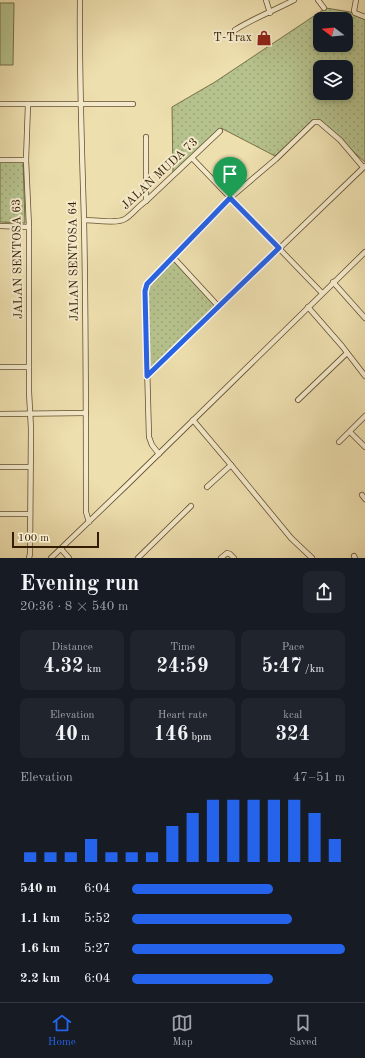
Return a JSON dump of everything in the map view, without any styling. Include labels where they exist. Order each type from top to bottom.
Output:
[{"type":"street","name":"JALAN SENTOSA 64","points":[[80,0],[80,104],[84,220],[86,512],[89,522]]},
{"type":"street","points":[[266,0],[270,13]]},
{"type":"street","points":[[235,30],[252,20],[270,13],[294,0]]},
{"type":"street","points":[[318,0],[324,8]]},
{"type":"street","points":[[356,0],[355,13],[365,16]]},
{"type":"street","points":[[0,104],[133,104]]},
{"type":"street","name":"JALAN SENTOSA 63","points":[[28,104],[26,160],[29,227],[29,367],[31,429],[29,558]]},
{"type":"street","points":[[147,376],[364,166],[340,140],[318,122],[311,124],[276,159],[230,198],[147,284],[145,291],[147,376],[149,437],[152,445],[160,454]]},
{"type":"street","name":"JALAN MUDA 73","points":[[84,220],[124,220],[220,131]]},
{"type":"street","points":[[146,136],[146,201]]},
{"type":"street","points":[[192,158],[322,293]]},
{"type":"street","points":[[0,160],[26,160]]},
{"type":"street","points":[[0,226],[29,227]]},
{"type":"street","points":[[51,558],[160,454],[365,252]]},
{"type":"street","points":[[173,257],[219,306]]},
{"type":"street","points":[[333,282],[365,318]]},
{"type":"street","points":[[308,307],[365,376]]},
{"type":"street","points":[[298,400],[347,353]]},
{"type":"street","points":[[0,367],[29,367]]},
{"type":"street","points":[[0,414],[86,413]]},
{"type":"street","points":[[339,442],[365,416]]},
{"type":"street","points":[[193,420],[291,538],[312,558]]},
{"type":"street","points":[[350,432],[365,447]]},
{"type":"street","points":[[207,487],[231,465]]},
{"type":"street","points":[[0,467],[30,467]]},
{"type":"street","points":[[138,558],[191,506]]},
{"type":"street","points":[[0,514],[30,514]]},
{"type":"street","points":[[61,549],[69,558]]},
{"type":"street","points":[[221,558],[226,553],[230,554],[234,558]]},
{"type":"green space","points":[[0,3],[14,3],[13,65],[0,65]]},
{"type":"green space","points":[[326,8],[350,12],[320,12]]},
{"type":"green space","points":[[353,13],[365,17],[365,162],[319,121],[313,122],[275,156],[221,128],[173,175],[172,107],[215,82],[313,17],[313,52],[353,52]]},
{"type":"green space","points":[[0,161],[23,161],[25,223],[0,222]]},
{"type":"green space","points":[[173,257],[219,307],[147,376],[147,284]]},
{"type":"place","name":"T-Trax","points":[[264,38]]},
{"type":"route","points":[[230,198],[279,248],[147,376],[145,291],[147,284],[152,277],[230,198]]}]
